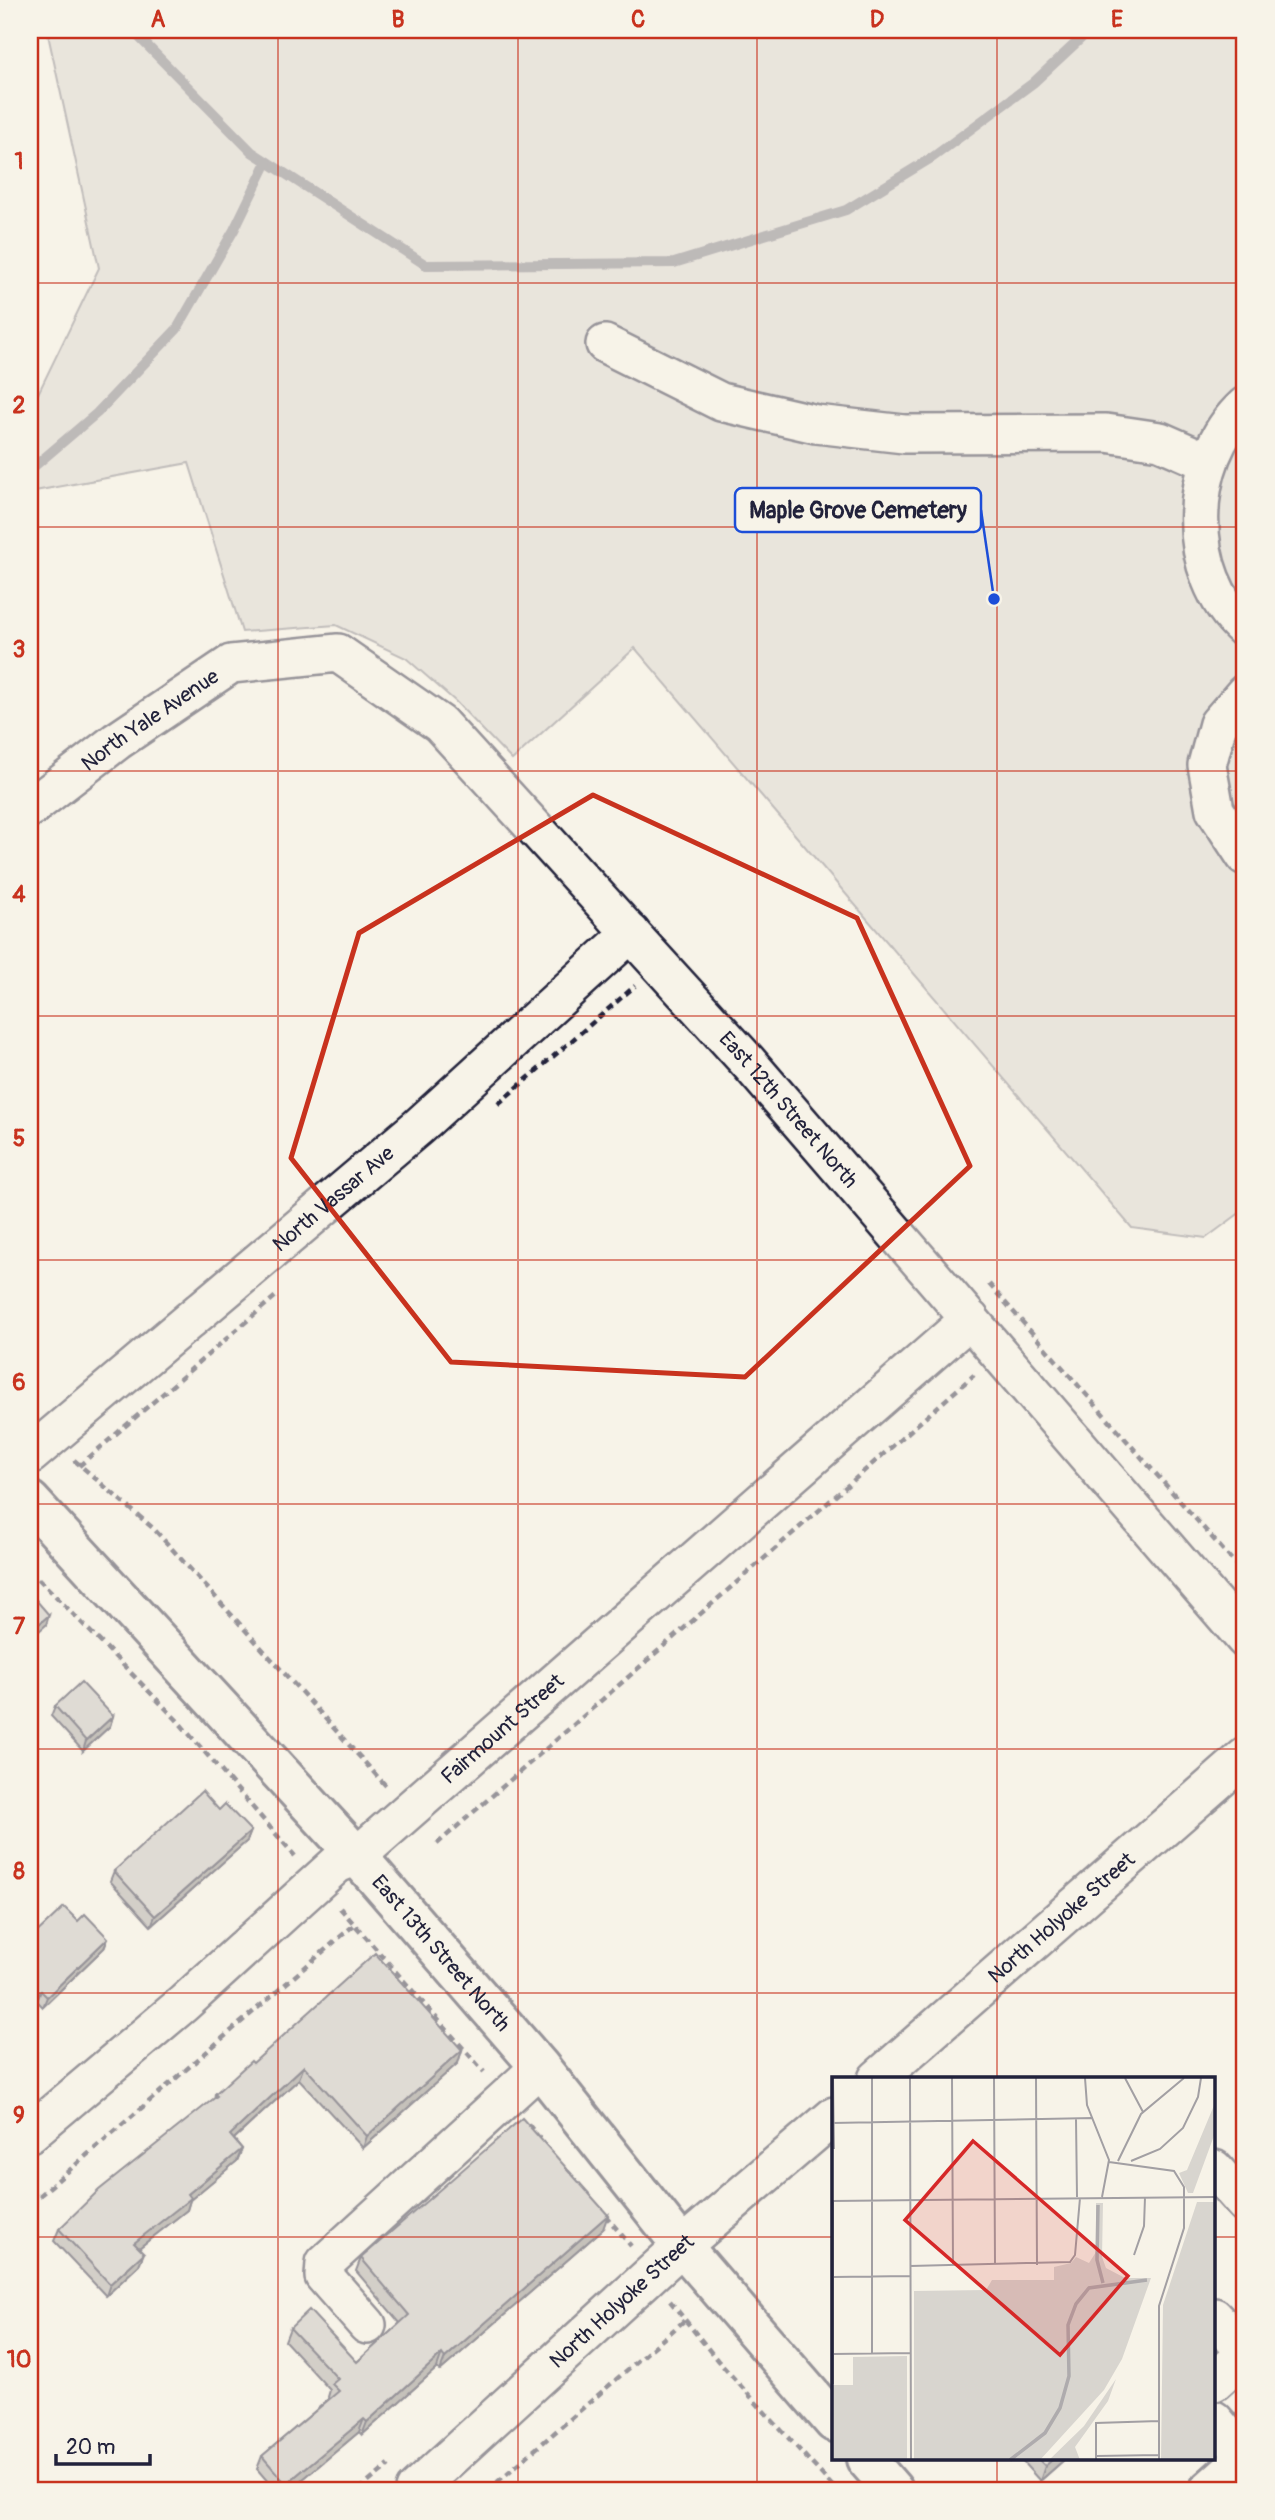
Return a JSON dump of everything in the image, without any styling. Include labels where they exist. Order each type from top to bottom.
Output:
[{"type":"main road","name":"East 13th Street North","points":[[30,1501],[357,1856],[540,2067],[682,2246],[832,2420]]},
{"type":"main road","points":[[1209,2490],[1245,2457]]},
{"type":"main road","points":[[867,2460],[893,2490]]},
{"type":"street","points":[[605,344],[721,402],[816,425],[904,434],[1106,433],[1160,441],[1208,462]]},
{"type":"street","points":[[1245,406],[1232,418],[1208,462],[1198,517],[1207,572],[1235,620],[1245,629]]},
{"type":"street","name":"East 12th Street North","points":[[283,659],[338,653],[440,724],[748,1062],[1245,1639]]},
{"type":"street","name":"North Yale Avenue","points":[[30,808],[117,741],[231,664],[283,659]]},
{"type":"street","points":[[1245,693],[1218,724],[1207,765],[1216,810],[1245,856]]},
{"type":"street","name":"North Vassar Ave","points":[[41,1445],[418,1127],[631,933]]},
{"type":"street","name":"Fairmount Street","points":[[30,2133],[183,2004],[337,1864],[357,1856],[970,1320]]},
{"type":"street","name":"North Holyoke Street","points":[[879,2077],[1245,1757]]},
{"type":"street","points":[[367,2326],[324,2276],[325,2263],[540,2067]]},
{"type":"street","name":"North Holyoke Street","points":[[415,2490],[682,2246],[832,2118]]},
{"type":"street","points":[[1216,2171],[1245,2204]]},
{"type":"street","points":[[1216,2319],[1245,2352],[1216,2380]]},
{"type":"street","points":[[1216,2422],[1245,2457]]},
{"type":"path","points":[[988,1284],[1245,1575]]},
{"type":"path","points":[[438,1844],[975,1375]]},
{"type":"path","points":[[41,1445],[79,1466],[154,1529],[388,1787]]},
{"type":"path","points":[[30,1570],[176,1719],[549,2149]]},
{"type":"path","points":[[30,2204],[354,1925]]},
{"type":"path","points":[[601,2211],[636,2252],[650,2276],[718,2361],[835,2490]]},
{"type":"path","points":[[488,2490],[685,2320]]},
{"type":"highlighted area","points":[[593,795],[857,918],[970,1166],[745,1377],[451,1362],[291,1158],[359,933]]},
{"type":"shaded area","points":[[47,30],[1245,30],[1245,1209],[1206,1238],[1132,1228],[635,648],[512,760],[455,701],[406,658],[336,625],[242,632],[189,463],[35,491],[30,496],[30,402],[37,396],[99,268]]},
{"type":"building","points":[[30,1593],[49,1615],[30,1632]]},
{"type":"building","points":[[81,1682],[113,1716],[86,1741],[55,1706]]},
{"type":"building","points":[[202,1791],[219,1810],[225,1804],[251,1831],[155,1916],[114,1871]]},
{"type":"building","points":[[64,1907],[78,1921],[85,1914],[108,1938],[47,1997],[41,1991],[30,2001],[30,1939]]},
{"type":"building","points":[[375,1953],[462,2050],[367,2136],[304,2066],[230,2135],[242,2149],[188,2194],[191,2198],[134,2243],[144,2253],[110,2284],[59,2229],[99,2190],[217,2096],[215,2094],[251,2061],[253,2063]]},
{"type":"building","points":[[522,2118],[608,2215],[445,2358],[442,2354],[367,2422],[364,2419],[286,2484],[262,2456],[339,2391],[332,2384],[338,2379],[290,2328],[309,2310],[357,2362],[409,2315],[361,2258]]},
{"type":"building","points":[[1039,2460],[1052,2460],[1045,2466]]},
{"type":"waterway","points":[[132,30],[252,152],[426,265],[674,263],[846,210],[933,157],[1033,83],[1090,30]]},
{"type":"waterway","points":[[30,470],[97,413],[177,329],[234,230],[267,162]]},
{"type":"place","name":"Maple Grove Cemetery","points":[[994,599]]}]
